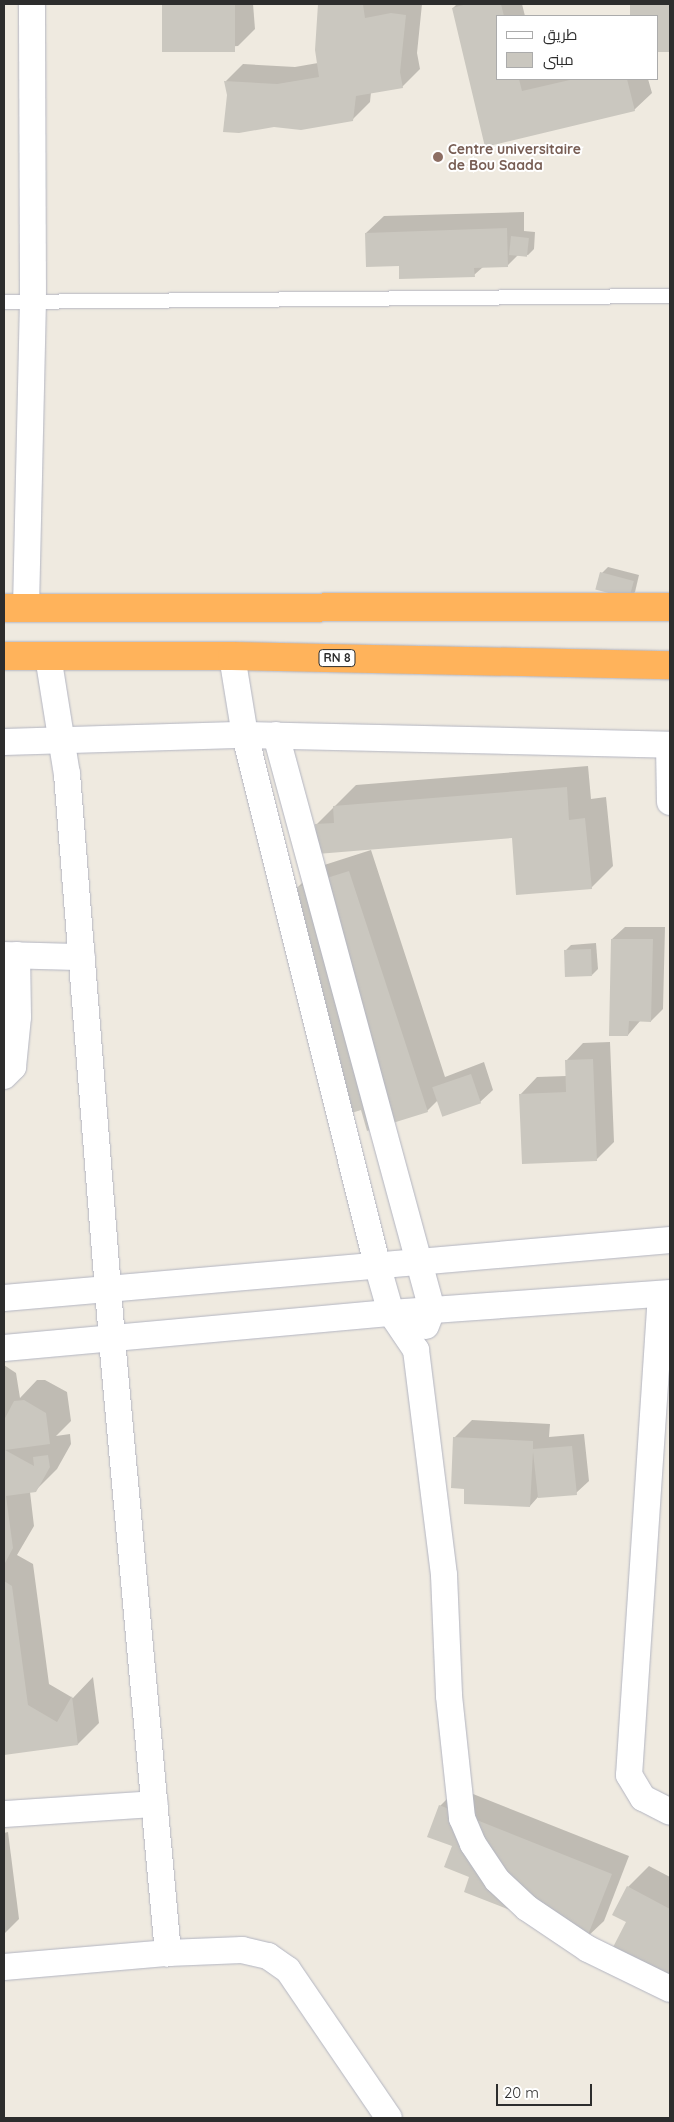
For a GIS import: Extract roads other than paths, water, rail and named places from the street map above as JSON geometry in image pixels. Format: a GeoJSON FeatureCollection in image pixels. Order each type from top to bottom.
{"type":"FeatureCollection","features":[{"type":"Feature","properties":{"kind":"highway"},"geometry":{"type":"LineString","coordinates":[[15,608],[670,607]]}},
{"type":"Feature","properties":{"kind":"highway","name":"RN 8"},"geometry":{"type":"LineString","coordinates":[[4,656],[232,656],[670,665]]}},
{"type":"Feature","properties":{"kind":"street"},"geometry":{"type":"LineString","coordinates":[[15,608],[33,302],[32,4]]}},
{"type":"Feature","properties":{"kind":"street"},"geometry":{"type":"LineString","coordinates":[[48,656],[62,742],[82,957],[112,1340],[168,1952]]}},
{"type":"Feature","properties":{"kind":"street"},"geometry":{"type":"LineString","coordinates":[[232,656],[245,735],[377,1264],[391,1313],[416,1350],[444,1575],[449,1696],[462,1818],[473,1844],[497,1880],[527,1908],[588,1949],[670,1989]]}},
{"type":"Feature","properties":{"kind":"street"},"geometry":{"type":"LineString","coordinates":[[4,742],[62,742],[245,735],[670,745],[670,802]]}},
{"type":"Feature","properties":{"kind":"street"},"geometry":{"type":"LineString","coordinates":[[276,736],[420,1260],[432,1310],[416,1350]]}},
{"type":"Feature","properties":{"kind":"street"},"geometry":{"type":"LineString","coordinates":[[4,1076],[13,1067],[18,1017],[10,955],[82,957]]}},
{"type":"Feature","properties":{"kind":"street"},"geometry":{"type":"LineString","coordinates":[[4,1298],[420,1260],[670,1240]]}},
{"type":"Feature","properties":{"kind":"street"},"geometry":{"type":"LineString","coordinates":[[4,1348],[112,1340],[391,1313],[666,1293],[628,1775],[643,1798],[670,1812]]}},
{"type":"Feature","properties":{"kind":"street"},"geometry":{"type":"LineString","coordinates":[[4,1814],[155,1804]]}},
{"type":"Feature","properties":{"kind":"street"},"geometry":{"type":"LineString","coordinates":[[4,1967],[168,1952],[242,1950],[257,1953],[280,1963],[299,1986],[389,2118]]}},
{"type":"Feature","properties":{"kind":"lane"},"geometry":{"type":"LineString","coordinates":[[4,302],[670,296]]}},
{"type":"Feature","properties":{"kind":"place","name":"Centre universitaire de Bou Saada"},"geometry":{"type":"Point","coordinates":[438,157]}}]}
